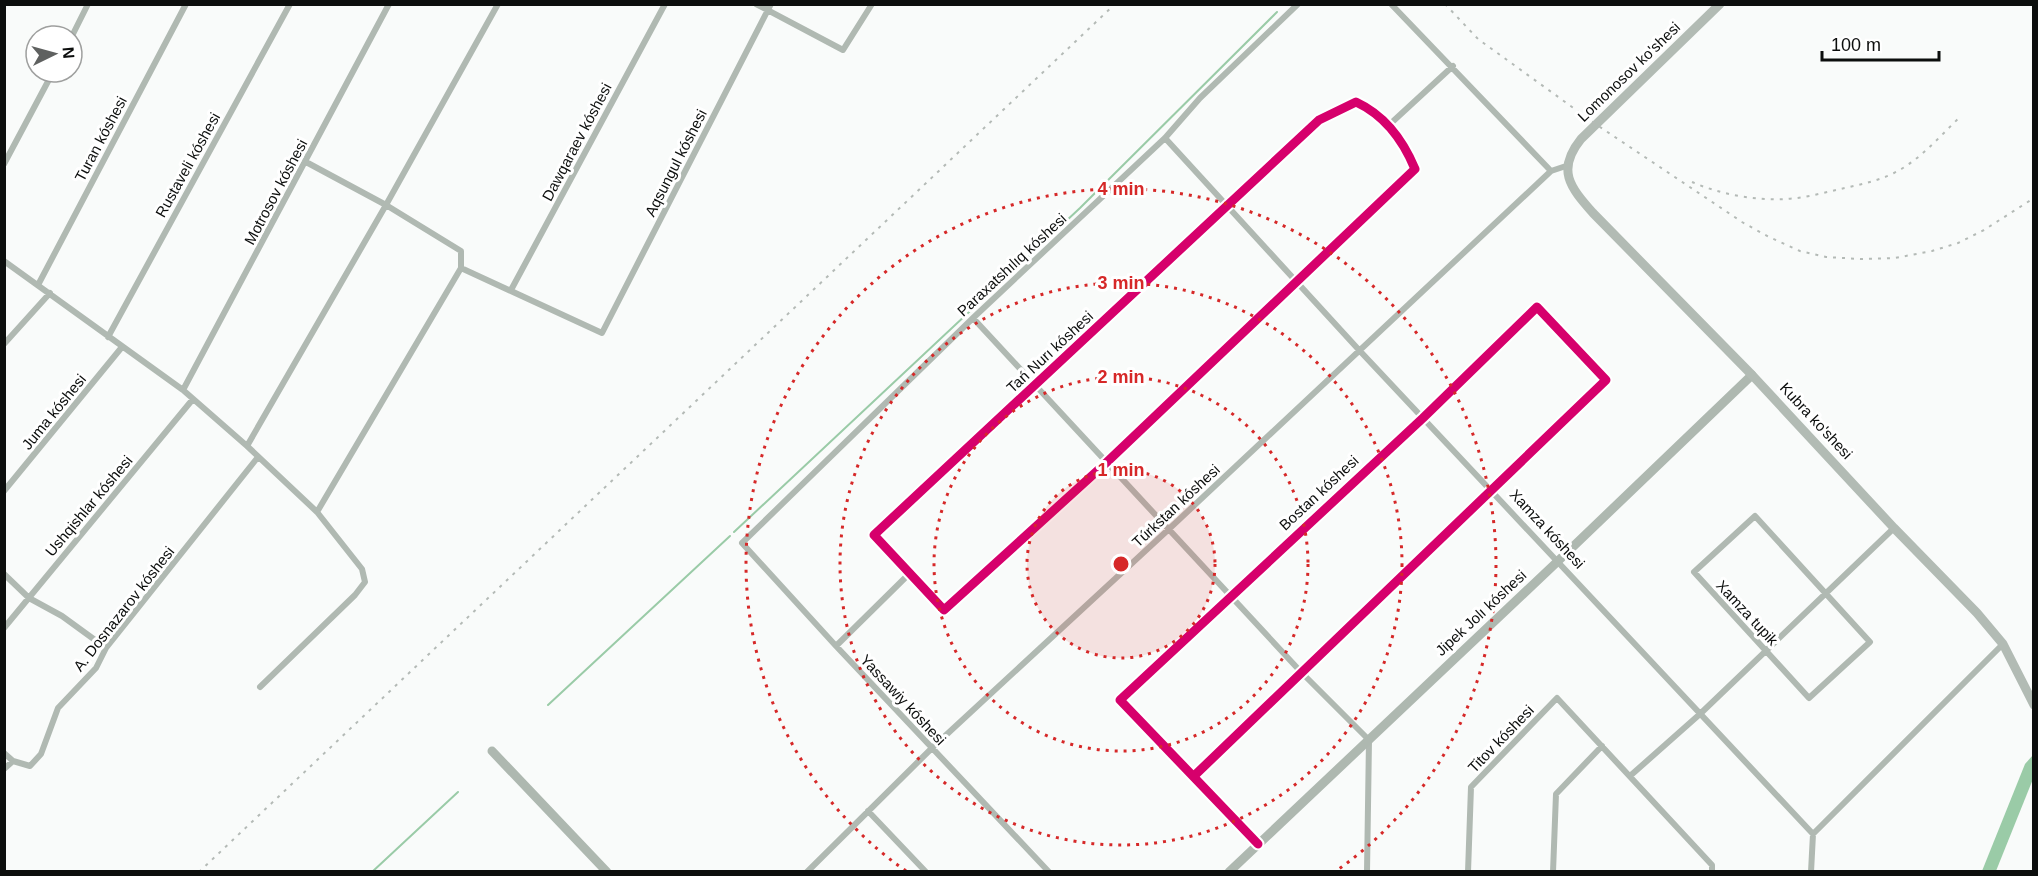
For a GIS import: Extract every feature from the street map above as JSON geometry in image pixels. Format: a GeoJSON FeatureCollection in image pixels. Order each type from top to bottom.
{"type":"FeatureCollection","features":[{"type":"Feature","properties":{"kind":"main road","name":"Lomonosov ko'shesi"},"geometry":{"type":"LineString","coordinates":[[1566,166],[1571,152],[1581,140],[1720,4]]}},
{"type":"Feature","properties":{"kind":"main road","name":"Kubra ko'shesi"},"geometry":{"type":"LineString","coordinates":[[1566,166],[1570,181],[1578,196],[1593,213],[1752,375],[1894,528],[1977,613],[2003,644],[2034,705]]}},
{"type":"Feature","properties":{"kind":"street"},"geometry":{"type":"LineString","coordinates":[[78,24],[88,4]]}},
{"type":"Feature","properties":{"kind":"street","name":"Turan kóshesi"},"geometry":{"type":"LineString","coordinates":[[38,285],[186,4]]}},
{"type":"Feature","properties":{"kind":"street","name":"Rustaveli kóshesi"},"geometry":{"type":"LineString","coordinates":[[108,337],[290,4]]}},
{"type":"Feature","properties":{"kind":"street","name":"Motrosov kóshesi"},"geometry":{"type":"LineString","coordinates":[[183,390],[389,4]]}},
{"type":"Feature","properties":{"kind":"street"},"geometry":{"type":"LineString","coordinates":[[248,446],[498,4]]}},
{"type":"Feature","properties":{"kind":"street","name":"Dawqaraev kóshesi"},"geometry":{"type":"LineString","coordinates":[[511,290],[665,4]]}},
{"type":"Feature","properties":{"kind":"street"},"geometry":{"type":"LineString","coordinates":[[756,4],[769,8],[843,50],[873,4]]}},
{"type":"Feature","properties":{"kind":"street","name":"Paraxatshılıq kóshesi"},"geometry":{"type":"LineString","coordinates":[[742,543],[973,318],[1165,138],[1200,98],[1298,4]]}},
{"type":"Feature","properties":{"kind":"street"},"geometry":{"type":"LineString","coordinates":[[1391,4],[1453,66],[1551,171]]}},
{"type":"Feature","properties":{"kind":"street","name":"Aqsungul kóshesi"},"geometry":{"type":"LineString","coordinates":[[511,290],[602,333],[769,8]]}},
{"type":"Feature","properties":{"kind":"street"},"geometry":{"type":"LineString","coordinates":[[836,646],[910,573],[944,610],[1107,462],[1415,169],[1410,155],[1389,125],[1453,66]]}},
{"type":"Feature","properties":{"kind":"street"},"geometry":{"type":"LineString","coordinates":[[4,164],[47,84]]}},
{"type":"Feature","properties":{"kind":"street","name":"Tań Nurı kóshesi"},"geometry":{"type":"LineString","coordinates":[[910,573],[874,535],[1319,120],[1356,102],[1368,108],[1389,125]]}},
{"type":"Feature","properties":{"kind":"street","name":"Xamza kóshesi"},"geometry":{"type":"LineString","coordinates":[[1165,138],[1359,350],[1813,834]]}},
{"type":"Feature","properties":{"kind":"street"},"geometry":{"type":"LineString","coordinates":[[306,162],[386,205],[460,252],[461,268],[317,512]]}},
{"type":"Feature","properties":{"kind":"street","name":"Túrkstan kóshesi"},"geometry":{"type":"LineString","coordinates":[[807,872],[932,748],[1551,171],[1566,166]]}},
{"type":"Feature","properties":{"kind":"street"},"geometry":{"type":"LineString","coordinates":[[4,261],[183,390],[248,446],[317,512],[362,569],[364,582],[356,595],[260,687]]}},
{"type":"Feature","properties":{"kind":"street"},"geometry":{"type":"LineString","coordinates":[[461,268],[511,290]]}},
{"type":"Feature","properties":{"kind":"street"},"geometry":{"type":"LineString","coordinates":[[4,345],[50,293]]}},
{"type":"Feature","properties":{"kind":"street","name":"Bostan kóshesi"},"geometry":{"type":"LineString","coordinates":[[1194,777],[1120,700],[1423,418],[1536,307],[1605,380],[1491,491]]}},
{"type":"Feature","properties":{"kind":"street"},"geometry":{"type":"LineString","coordinates":[[973,318],[1301,672],[1369,740],[1366,872]]}},
{"type":"Feature","properties":{"kind":"street","name":"Juma kóshesi"},"geometry":{"type":"LineString","coordinates":[[4,491],[122,347]]}},
{"type":"Feature","properties":{"kind":"street","name":"Jipek Jolı kóshesi"},"geometry":{"type":"LineString","coordinates":[[1229,872],[1752,375]]}},
{"type":"Feature","properties":{"kind":"street","name":"Ushqishlar kóshesi"},"geometry":{"type":"LineString","coordinates":[[4,628],[193,399]]}},
{"type":"Feature","properties":{"kind":"street","name":"A. Dosnazarov kóshesi"},"geometry":{"type":"LineString","coordinates":[[13,761],[30,766],[41,754],[58,708],[96,668],[106,648],[258,458]]}},
{"type":"Feature","properties":{"kind":"street"},"geometry":{"type":"LineString","coordinates":[[1258,844],[1194,777],[1491,491]]}},
{"type":"Feature","properties":{"kind":"street","name":"Xamza tupik"},"geometry":{"type":"LineString","coordinates":[[1755,516],[1826,593],[1870,642],[1809,699],[1694,572],[1755,516]]}},
{"type":"Feature","properties":{"kind":"street"},"geometry":{"type":"LineString","coordinates":[[1630,776],[1700,714],[1894,528]]}},
{"type":"Feature","properties":{"kind":"street","name":"Yassawiy kóshesi"},"geometry":{"type":"LineString","coordinates":[[742,543],[1049,872]]}},
{"type":"Feature","properties":{"kind":"street"},"geometry":{"type":"LineString","coordinates":[[4,574],[29,597],[62,616],[106,648]]}},
{"type":"Feature","properties":{"kind":"street"},"geometry":{"type":"LineString","coordinates":[[1811,872],[1813,834],[2003,644]]}},
{"type":"Feature","properties":{"kind":"street","name":"Titov kóshesi"},"geometry":{"type":"LineString","coordinates":[[1468,872],[1472,787],[1557,698],[1602,746]]}},
{"type":"Feature","properties":{"kind":"street"},"geometry":{"type":"LineString","coordinates":[[1553,872],[1556,794],[1602,746],[1712,865],[1712,872]]}},
{"type":"Feature","properties":{"kind":"street"},"geometry":{"type":"LineString","coordinates":[[492,751],[607,872]]}},
{"type":"Feature","properties":{"kind":"street"},"geometry":{"type":"LineString","coordinates":[[4,753],[13,761],[4,769]]}},
{"type":"Feature","properties":{"kind":"street"},"geometry":{"type":"LineString","coordinates":[[868,811],[926,872]]}},
{"type":"Feature","properties":{"kind":"shaded area"},"geometry":{"type":"Polygon","coordinates":[[[2033,755],[2033,779],[1996,871],[1982,871],[2025,764],[2033,755]]]}},
{"type":"Feature","properties":{"kind":"waterway"},"geometry":{"type":"LineString","coordinates":[[734,532],[1080,208],[1277,12]]}},
{"type":"Feature","properties":{"kind":"waterway"},"geometry":{"type":"LineString","coordinates":[[548,705],[730,536]]}},
{"type":"Feature","properties":{"kind":"waterway"},"geometry":{"type":"LineString","coordinates":[[372,872],[458,792]]}},
{"type":"Feature","properties":{"kind":"railway"},"geometry":{"type":"LineString","coordinates":[[199,872],[1115,4]]}},
{"type":"Feature","properties":{"kind":"railway"},"geometry":{"type":"LineString","coordinates":[[1445,4],[1478,39],[1597,125],[1742,222],[1800,251],[1826,257],[1860,259],[1895,258],[1932,251],[1958,243],[1984,230],[2034,198]]}},
{"type":"Feature","properties":{"kind":"railway"},"geometry":{"type":"LineString","coordinates":[[1692,182],[1738,196],[1762,199],[1808,196],[1864,184],[1888,176],[1912,162],[1960,117]]}},
{"type":"Feature","properties":{"kind":"cycle path"},"geometry":{"type":"LineString","coordinates":[[1356,102],[1366,107],[1392,130],[1405,148],[1415,169],[1107,462],[944,610],[874,535],[1319,120],[1356,102]]}},
{"type":"Feature","properties":{"kind":"cycle path"},"geometry":{"type":"LineString","coordinates":[[1194,776],[1606,380],[1537,307],[1423,418],[1120,700],[1258,844]]}}]}
